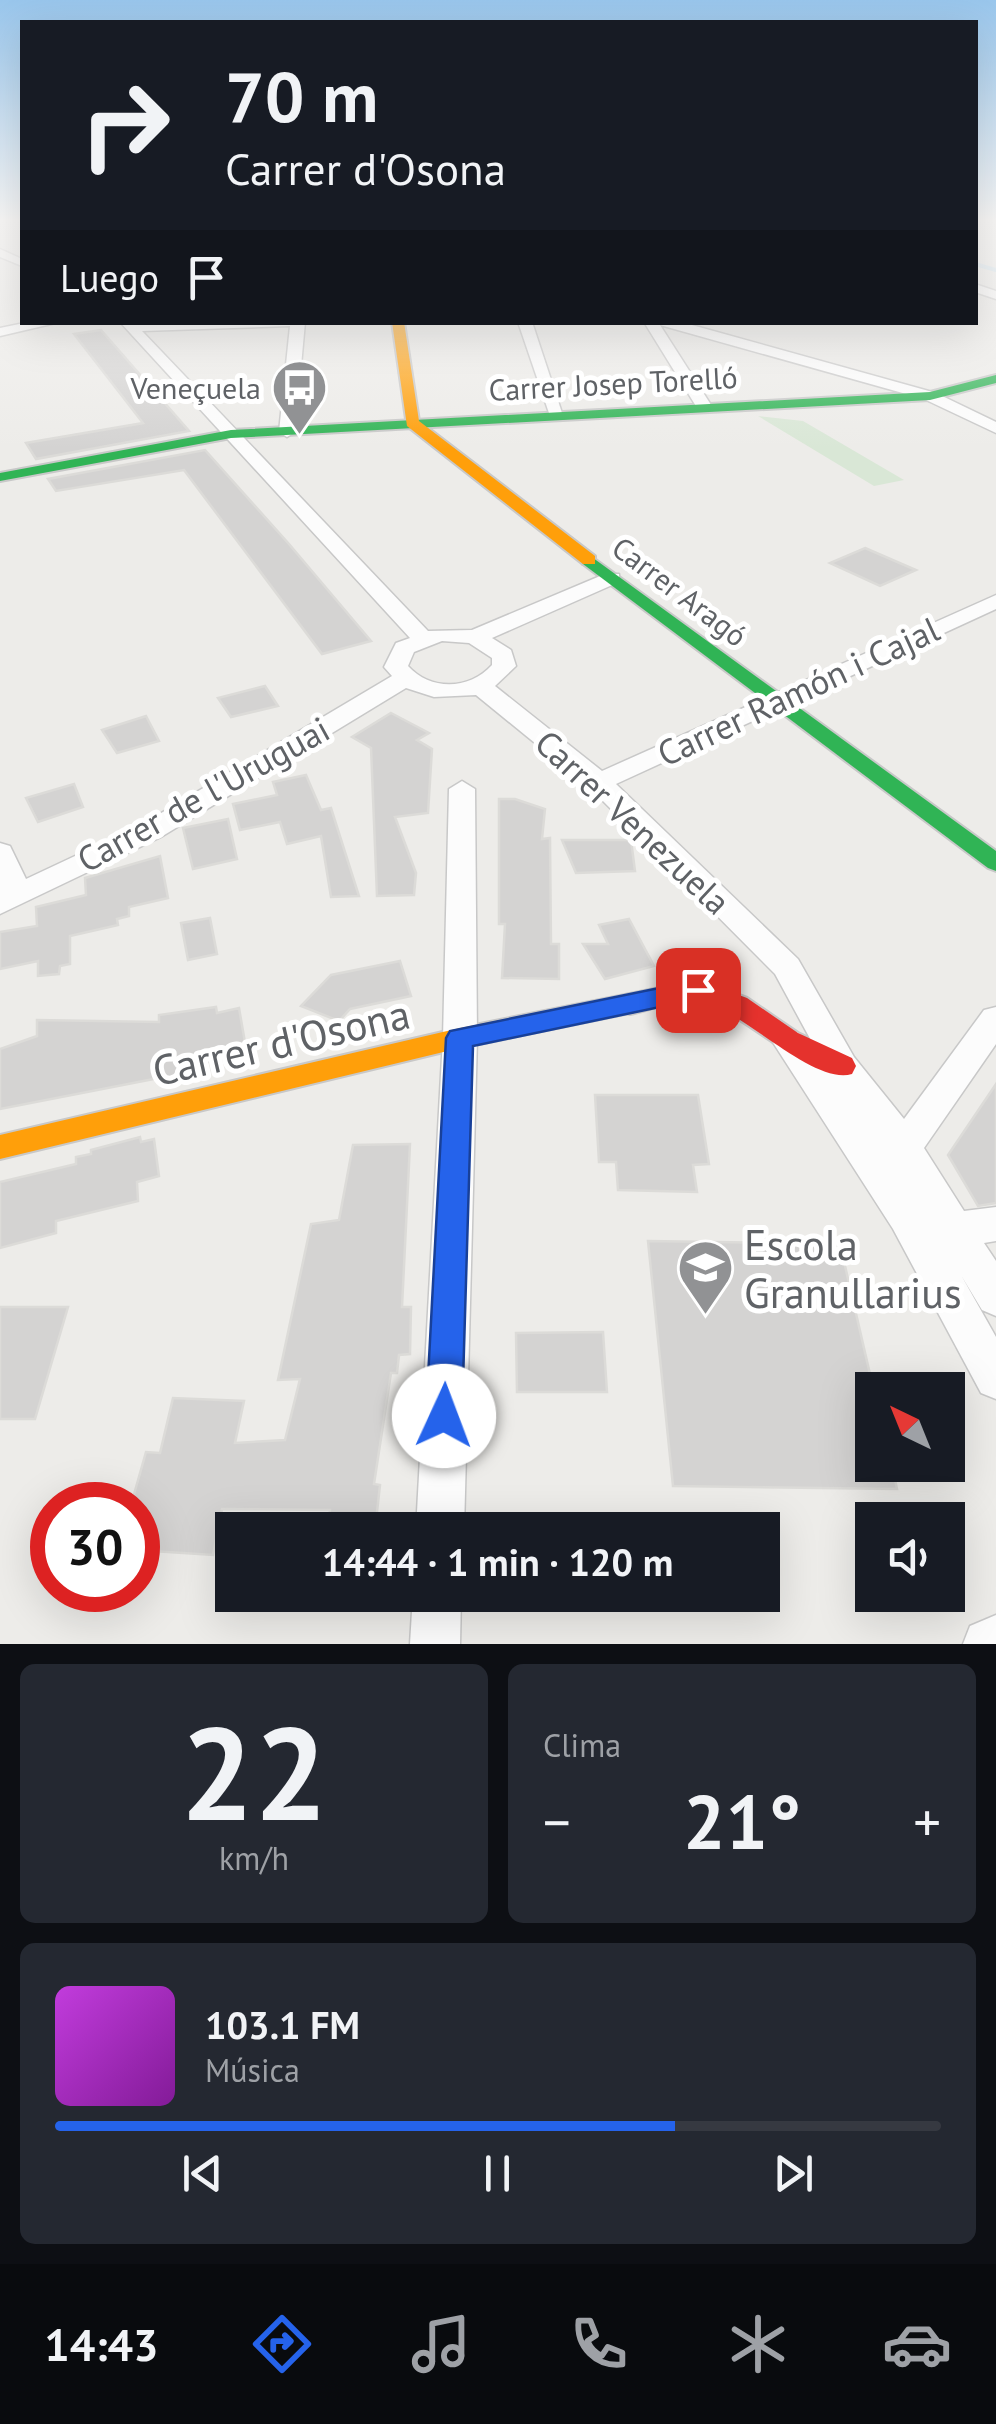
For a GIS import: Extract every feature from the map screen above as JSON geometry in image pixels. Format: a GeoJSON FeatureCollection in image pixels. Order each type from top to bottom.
{"type":"FeatureCollection","features":[{"type":"Feature","properties":{"kind":"street"},"geometry":{"type":"LineString","coordinates":[[0,332],[38,325]]}},
{"type":"Feature","properties":{"kind":"street"},"geometry":{"type":"LineString","coordinates":[[128,325],[422,638]]}},
{"type":"Feature","properties":{"kind":"street"},"geometry":{"type":"LineString","coordinates":[[287,432],[298,325]]}},
{"type":"Feature","properties":{"kind":"street"},"geometry":{"type":"LineString","coordinates":[[398,325],[412,423]]}},
{"type":"Feature","properties":{"kind":"street"},"geometry":{"type":"LineString","coordinates":[[526,325],[558,416]]}},
{"type":"Feature","properties":{"kind":"street"},"geometry":{"type":"LineString","coordinates":[[705,408],[663,331],[686,328],[930,396],[996,428]]}},
{"type":"Feature","properties":{"kind":"street","name":"Carrer Josep Torelló"},"geometry":{"type":"LineString","coordinates":[[0,477],[231,434],[930,396],[996,379]]}},
{"type":"Feature","properties":{"kind":"street","name":"Carrer Aragó"},"geometry":{"type":"LineString","coordinates":[[412,423],[776,702],[996,862]]}},
{"type":"Feature","properties":{"kind":"street"},"geometry":{"type":"LineString","coordinates":[[476,636],[504,656],[498,676],[480,686],[443,691],[404,679],[396,667],[396,658],[404,648],[422,638],[476,636],[612,578]]}},
{"type":"Feature","properties":{"kind":"street","name":"Carrer Ramón i Cajal"},"geometry":{"type":"LineString","coordinates":[[600,782],[996,601]]}},
{"type":"Feature","properties":{"kind":"street","name":"Carrer de l'Uruguai"},"geometry":{"type":"LineString","coordinates":[[9,900],[151,831],[404,679]]}},
{"type":"Feature","properties":{"kind":"street","name":"Carrer Venezuela"},"geometry":{"type":"LineString","coordinates":[[480,686],[600,782],[787,967],[842,1066],[904,1147],[996,1297]]}},
{"type":"Feature","properties":{"kind":"street"},"geometry":{"type":"LineString","coordinates":[[441,1512],[460,1038],[462,789]]}},
{"type":"Feature","properties":{"kind":"street"},"geometry":{"type":"LineString","coordinates":[[0,852],[9,900]]}},
{"type":"Feature","properties":{"kind":"street","name":"Carrer Venezuela"},"geometry":{"type":"LineString","coordinates":[[698,990],[738,1004],[788,1040],[842,1066]]}},
{"type":"Feature","properties":{"kind":"street","name":"Carrer d'Osona"},"geometry":{"type":"LineString","coordinates":[[0,1146],[460,1038],[698,990]]}},
{"type":"Feature","properties":{"kind":"street","name":"Carrer Venezuela"},"geometry":{"type":"LineString","coordinates":[[788,1040],[907,1217],[996,1378]]}},
{"type":"Feature","properties":{"kind":"street"},"geometry":{"type":"LineString","coordinates":[[904,1147],[992,1040]]}},
{"type":"Feature","properties":{"kind":"street"},"geometry":{"type":"LineString","coordinates":[[955,1229],[996,1224]]}},
{"type":"Feature","properties":{"kind":"street"},"geometry":{"type":"LineString","coordinates":[[435,1644],[436,1612]]}},
{"type":"Feature","properties":{"kind":"street"},"geometry":{"type":"LineString","coordinates":[[988,1644],[996,1640]]}},
{"type":"Feature","properties":{"kind":"green space"},"geometry":{"type":"Polygon","coordinates":[[[758,416],[803,421],[904,480],[874,486],[758,416]]]}},
{"type":"Feature","properties":{"kind":"building"},"geometry":{"type":"Polygon","coordinates":[[[101,330],[189,431],[36,459],[26,443],[143,423],[74,334],[101,330]]]}},
{"type":"Feature","properties":{"kind":"building"},"geometry":{"type":"Polygon","coordinates":[[[205,450],[371,641],[322,654],[184,470],[56,491],[48,479],[205,450]]]}},
{"type":"Feature","properties":{"kind":"building"},"geometry":{"type":"Polygon","coordinates":[[[865,548],[916,570],[880,586],[830,563],[865,548]]]}},
{"type":"Feature","properties":{"kind":"building"},"geometry":{"type":"Polygon","coordinates":[[[265,686],[278,706],[231,717],[218,698],[265,686]]]}},
{"type":"Feature","properties":{"kind":"building"},"geometry":{"type":"Polygon","coordinates":[[[391,713],[429,733],[417,740],[432,749],[428,813],[395,817],[416,873],[414,895],[377,896],[371,748],[352,737],[391,713]]]}},
{"type":"Feature","properties":{"kind":"building"},"geometry":{"type":"Polygon","coordinates":[[[146,716],[159,741],[117,753],[102,730],[146,716]]]}},
{"type":"Feature","properties":{"kind":"building"},"geometry":{"type":"Polygon","coordinates":[[[306,775],[321,810],[331,808],[359,896],[331,897],[321,836],[287,844],[280,822],[240,830],[233,804],[277,795],[273,782],[306,775]]]}},
{"type":"Feature","properties":{"kind":"building"},"geometry":{"type":"Polygon","coordinates":[[[74,784],[83,807],[38,822],[26,798],[74,784]]]}},
{"type":"Feature","properties":{"kind":"building"},"geometry":{"type":"Polygon","coordinates":[[[499,799],[515,799],[545,809],[542,839],[550,838],[551,944],[559,944],[559,979],[502,978],[505,924],[499,924],[499,799]]]}},
{"type":"Feature","properties":{"kind":"building"},"geometry":{"type":"Polygon","coordinates":[[[228,819],[237,859],[193,869],[183,828],[228,819]]]}},
{"type":"Feature","properties":{"kind":"building"},"geometry":{"type":"Polygon","coordinates":[[[562,840],[631,840],[635,871],[576,873],[562,840]]]}},
{"type":"Feature","properties":{"kind":"building"},"geometry":{"type":"Polygon","coordinates":[[[160,856],[168,898],[129,907],[129,916],[117,919],[118,925],[70,936],[70,964],[60,966],[59,974],[38,976],[38,961],[0,969],[0,932],[37,926],[36,907],[86,895],[85,878],[160,856]]]}},
{"type":"Feature","properties":{"kind":"building"},"geometry":{"type":"Polygon","coordinates":[[[210,918],[217,954],[188,960],[181,923],[210,918]]]}},
{"type":"Feature","properties":{"kind":"building"},"geometry":{"type":"Polygon","coordinates":[[[629,919],[654,966],[605,979],[583,944],[608,944],[599,925],[629,919]]]}},
{"type":"Feature","properties":{"kind":"building"},"geometry":{"type":"Polygon","coordinates":[[[400,961],[411,996],[350,1009],[339,1021],[301,1006],[331,975],[400,961]]]}},
{"type":"Feature","properties":{"kind":"building"},"geometry":{"type":"Polygon","coordinates":[[[216,1007],[217,1013],[239,1008],[247,1054],[200,1064],[201,1073],[165,1082],[164,1077],[0,1109],[0,1049],[37,1036],[37,1020],[159,1022],[159,1015],[216,1007]]]}},
{"type":"Feature","properties":{"kind":"building"},"geometry":{"type":"Polygon","coordinates":[[[996,1084],[996,1203],[978,1206],[948,1155],[996,1084]]]}},
{"type":"Feature","properties":{"kind":"building"},"geometry":{"type":"Polygon","coordinates":[[[595,1095],[698,1095],[709,1164],[693,1165],[697,1192],[618,1190],[616,1162],[599,1162],[595,1095]]]}},
{"type":"Feature","properties":{"kind":"building"},"geometry":{"type":"Polygon","coordinates":[[[140,1137],[141,1142],[154,1139],[159,1176],[137,1182],[138,1201],[56,1221],[56,1233],[0,1248],[0,1182],[76,1164],[76,1157],[91,1154],[91,1150],[140,1137]]]}},
{"type":"Feature","properties":{"kind":"building"},"geometry":{"type":"Polygon","coordinates":[[[410,1144],[402,1307],[411,1307],[410,1354],[399,1355],[397,1373],[391,1373],[374,1484],[380,1485],[377,1512],[222,1509],[215,1512],[213,1555],[160,1551],[160,1482],[138,1482],[146,1452],[160,1453],[173,1398],[244,1401],[235,1443],[285,1440],[300,1379],[278,1380],[311,1224],[339,1220],[353,1145],[410,1144]]]}},
{"type":"Feature","properties":{"kind":"building"},"geometry":{"type":"Polygon","coordinates":[[[648,1241],[840,1244],[869,1372],[855,1372],[855,1482],[896,1482],[897,1489],[673,1486],[648,1241]]]}},
{"type":"Feature","properties":{"kind":"building"},"geometry":{"type":"Polygon","coordinates":[[[0,1307],[68,1307],[35,1419],[0,1419],[0,1307]]]}},
{"type":"Feature","properties":{"kind":"building"},"geometry":{"type":"Polygon","coordinates":[[[603,1332],[607,1392],[517,1392],[516,1333],[603,1332]]]}},
{"type":"Feature","properties":{"kind":"traffic: fast"},"geometry":{"type":"LineString","coordinates":[[0,477],[231,434],[930,396],[996,379]]}},
{"type":"Feature","properties":{"kind":"traffic: fast"},"geometry":{"type":"LineString","coordinates":[[589,560],[996,863]]}},
{"type":"Feature","properties":{"kind":"traffic: slow"},"geometry":{"type":"LineString","coordinates":[[398,325],[412,423],[589,560]]}},
{"type":"Feature","properties":{"kind":"traffic: slow"},"geometry":{"type":"LineString","coordinates":[[0,1147],[460,1038],[630,1004]]}},
{"type":"Feature","properties":{"kind":"traffic: jam"},"geometry":{"type":"LineString","coordinates":[[630,1004],[698,990],[738,1005],[788,1040],[842,1066]]}},
{"type":"Feature","properties":{"kind":"place","name":"Veneçuela"},"geometry":{"type":"Point","coordinates":[300,436]}},
{"type":"Feature","properties":{"kind":"place","name":"Escola Granullarius"},"geometry":{"type":"Point","coordinates":[705,1317]}},
{"type":"Feature","properties":{"kind":"route"},"geometry":{"type":"LineString","coordinates":[[444,1416],[460,1038],[698,990]]}}]}
